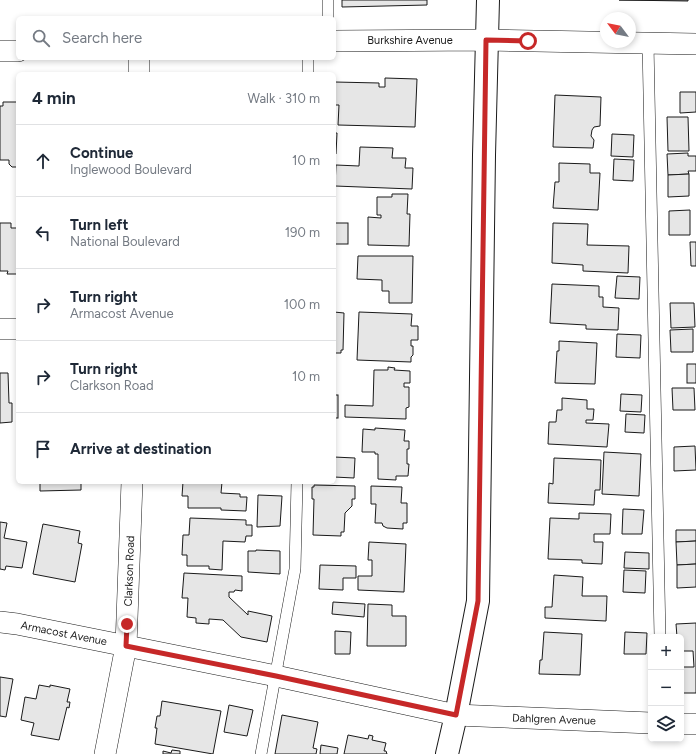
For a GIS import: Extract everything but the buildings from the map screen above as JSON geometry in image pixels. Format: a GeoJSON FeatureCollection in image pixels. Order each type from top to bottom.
{"type":"FeatureCollection","features":[{"type":"Feature","properties":{"kind":"main road"},"geometry":{"type":"LineString","coordinates":[[447,754],[478,601],[486,40],[488,0]]}},
{"type":"Feature","properties":{"kind":"street","name":"Burkshire Avenue"},"geometry":{"type":"LineString","coordinates":[[336,41],[486,40],[696,44]]}},
{"type":"Feature","properties":{"kind":"street"},"geometry":{"type":"LineString","coordinates":[[0,51],[16,51]]}},
{"type":"Feature","properties":{"kind":"street"},"geometry":{"type":"LineString","coordinates":[[139,60],[139,72]]}},
{"type":"Feature","properties":{"kind":"street"},"geometry":{"type":"LineString","coordinates":[[0,329],[16,329]]}},
{"type":"Feature","properties":{"kind":"street","name":"Clarkson Road"},"geometry":{"type":"LineString","coordinates":[[105,754],[126,646],[132,484]]}},
{"type":"Feature","properties":{"kind":"street","name":"Armacost Avenue"},"geometry":{"type":"LineString","coordinates":[[0,622],[17,624],[276,676],[456,715]]}},
{"type":"Feature","properties":{"kind":"street","name":"Dahlgren Avenue"},"geometry":{"type":"LineString","coordinates":[[456,715],[648,723]]}},
{"type":"Feature","properties":{"kind":"street"},"geometry":{"type":"LineString","coordinates":[[684,724],[696,724]]}},
{"type":"Feature","properties":{"kind":"lane"},"geometry":{"type":"LineString","coordinates":[[328,0],[328,16]]}},
{"type":"Feature","properties":{"kind":"lane"},"geometry":{"type":"LineString","coordinates":[[648,43],[660,634]]}},
{"type":"Feature","properties":{"kind":"lane"},"geometry":{"type":"LineString","coordinates":[[308,60],[308,72]]}},
{"type":"Feature","properties":{"kind":"lane"},"geometry":{"type":"LineString","coordinates":[[261,754],[295,570],[297,484]]}},
{"type":"Feature","properties":{"kind":"route"},"geometry":{"type":"LineString","coordinates":[[127,624],[126,646],[276,676],[456,715],[478,601],[486,40],[528,41]]}}]}
